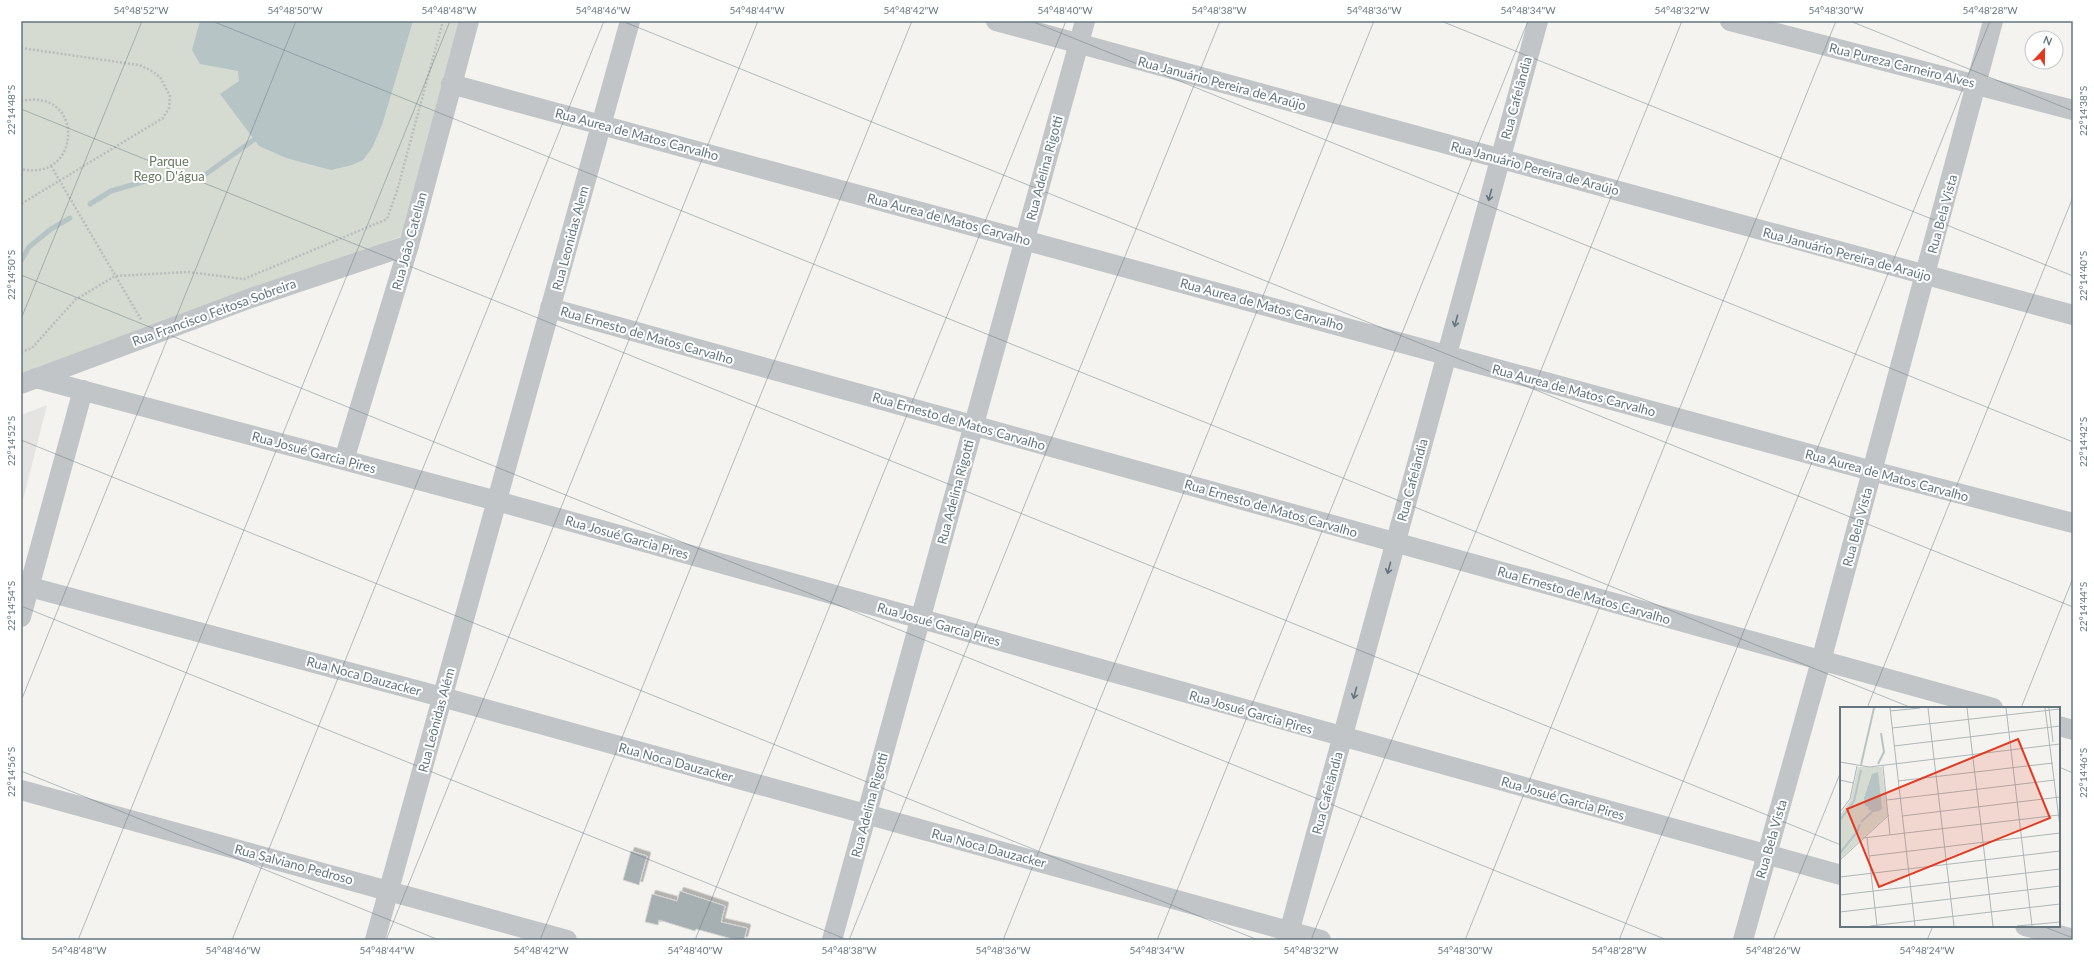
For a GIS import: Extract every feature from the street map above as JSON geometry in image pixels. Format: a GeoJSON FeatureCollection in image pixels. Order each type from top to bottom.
{"type":"FeatureCollection","features":[{"type":"Feature","properties":{"kind":"street","name":"Rua João Catellan"},"geometry":{"type":"LineString","coordinates":[[344,460],[409,245],[469,21]]}},
{"type":"Feature","properties":{"kind":"street","name":"Rua Leonidas Alem"},"geometry":{"type":"LineString","coordinates":[[497,501],[630,21]]}},
{"type":"Feature","properties":{"kind":"street","name":"Rua Januário Pereira de Araújo"},"geometry":{"type":"LineString","coordinates":[[996,21],[1500,158],[1925,276],[2073,315]]}},
{"type":"Feature","properties":{"kind":"street","name":"Rua Adelina Rigotti"},"geometry":{"type":"LineString","coordinates":[[832,940],[1085,21]]}},
{"type":"Feature","properties":{"kind":"street","name":"Rua Cafelândia"},"geometry":{"type":"LineString","coordinates":[[1289,936],[1538,21]]}},
{"type":"Feature","properties":{"kind":"street","name":"Rua Pureza Carneiro Alves"},"geometry":{"type":"LineString","coordinates":[[1730,21],[2073,110]]}},
{"type":"Feature","properties":{"kind":"street","name":"Rua Bela Vista"},"geometry":{"type":"LineString","coordinates":[[1743,940],[1821,661],[1993,21]]}},
{"type":"Feature","properties":{"kind":"street","name":"Rua Aurea de Matos Carvalho"},"geometry":{"type":"LineString","coordinates":[[451,84],[1872,471],[2073,523]]}},
{"type":"Feature","properties":{"kind":"street","name":"Rua Francisco Feitosa Sobreira"},"geometry":{"type":"LineString","coordinates":[[28,381],[251,298],[409,245]]}},
{"type":"Feature","properties":{"kind":"street","name":"Rua Ernesto de Matos Carvalho"},"geometry":{"type":"LineString","coordinates":[[550,308],[1988,707]]}},
{"type":"Feature","properties":{"kind":"street","name":"Rua Josué Garcia Pires"},"geometry":{"type":"LineString","coordinates":[[28,381],[82,390],[497,501],[1840,875]]}},
{"type":"Feature","properties":{"kind":"street"},"geometry":{"type":"LineString","coordinates":[[21,618],[82,390]]}},
{"type":"Feature","properties":{"kind":"street","name":"Rua Leônidas Além"},"geometry":{"type":"LineString","coordinates":[[375,940],[497,501]]}},
{"type":"Feature","properties":{"kind":"street","name":"Rua Noca Dauzacker"},"geometry":{"type":"LineString","coordinates":[[30,587],[442,697],[867,814],[1289,936],[1321,940]]}},
{"type":"Feature","properties":{"kind":"street"},"geometry":{"type":"LineString","coordinates":[[2060,726],[2073,730]]}},
{"type":"Feature","properties":{"kind":"street","name":"Rua Salviano Pedroso"},"geometry":{"type":"LineString","coordinates":[[21,790],[567,940]]}},
{"type":"Feature","properties":{"kind":"street"},"geometry":{"type":"LineString","coordinates":[[2029,927],[2073,939]]}},
{"type":"Feature","properties":{"kind":"path"},"geometry":{"type":"LineString","coordinates":[[21,352],[32,348],[75,300],[116,276],[188,272],[244,279],[387,218],[397,191],[443,21]]}},
{"type":"Feature","properties":{"kind":"path"},"geometry":{"type":"LineString","coordinates":[[21,48],[139,65],[160,77],[170,96],[169,108],[163,118],[21,204]]}},
{"type":"Feature","properties":{"kind":"path"},"geometry":{"type":"LineString","coordinates":[[21,101],[38,99],[49,101],[57,106],[66,119],[69,135],[66,149],[61,157],[51,166],[39,171],[21,169]]}},
{"type":"Feature","properties":{"kind":"path"},"geometry":{"type":"LineString","coordinates":[[51,166],[150,335]]}},
{"type":"Feature","properties":{"kind":"shaded area"},"geometry":{"type":"Polygon","coordinates":[[[200,21],[413,21],[382,125],[372,148],[363,160],[352,165],[331,170],[286,158],[259,146],[220,94],[239,81],[238,71],[200,64],[192,50],[200,21]]]}},
{"type":"Feature","properties":{"kind":"shaded area"},"geometry":{"type":"Polygon","coordinates":[[[47,405],[21,508],[21,415],[47,405]]]}},
{"type":"Feature","properties":{"kind":"green space","name":"Parque Rego D'água"},"geometry":{"type":"Polygon","coordinates":[[[21,21],[459,21],[402,236],[21,382],[21,21]]]}},
{"type":"Feature","properties":{"kind":"building"},"geometry":{"type":"Polygon","coordinates":[[[631,851],[647,856],[639,885],[623,880],[631,851]]]}},
{"type":"Feature","properties":{"kind":"building"},"geometry":{"type":"Polygon","coordinates":[[[680,891],[725,906],[721,922],[747,928],[744,940],[736,940],[696,929],[695,931],[659,920],[658,925],[645,922],[652,894],[677,901],[680,891]]]}},
{"type":"Feature","properties":{"kind":"waterway"},"geometry":{"type":"LineString","coordinates":[[90,204],[111,191],[149,180],[179,179],[206,174],[259,136]]}},
{"type":"Feature","properties":{"kind":"waterway"},"geometry":{"type":"LineString","coordinates":[[21,261],[29,247],[51,229],[70,218]]}}]}
